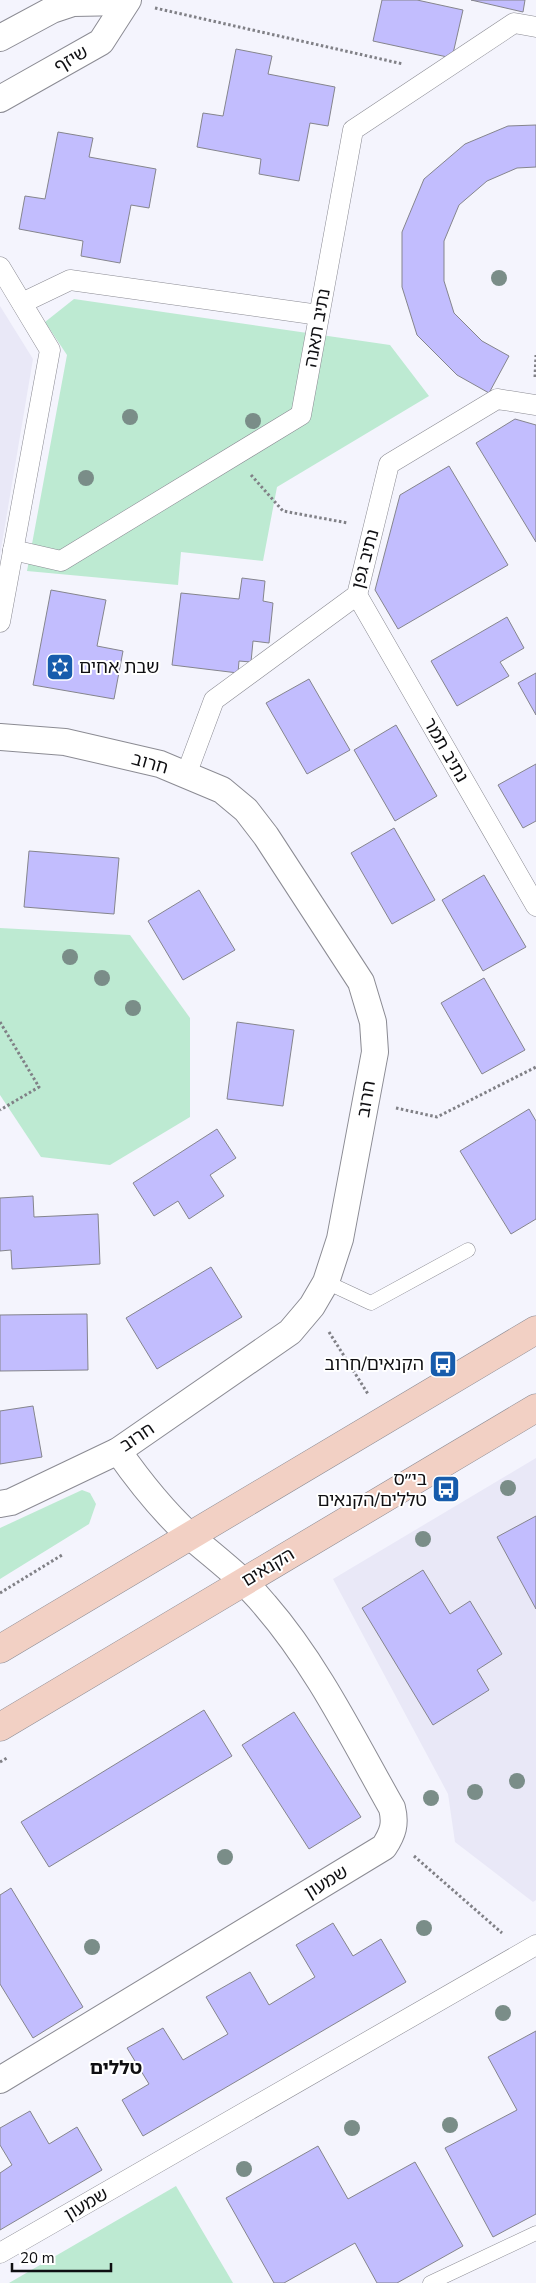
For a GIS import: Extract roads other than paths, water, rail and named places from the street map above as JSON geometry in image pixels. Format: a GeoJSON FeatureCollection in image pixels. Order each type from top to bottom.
{"type":"FeatureCollection","features":[{"type":"Feature","properties":{"kind":"main road"},"geometry":{"type":"LineString","coordinates":[[0,1648],[536,1330]]}},
{"type":"Feature","properties":{"kind":"main road","name":"הקנאים"},"geometry":{"type":"LineString","coordinates":[[0,1727],[536,1408]]}},
{"type":"Feature","properties":{"kind":"street"},"geometry":{"type":"LineString","coordinates":[[0,38],[52,10],[73,3],[127,1]]}},
{"type":"Feature","properties":{"kind":"street","name":"שיזף"},"geometry":{"type":"LineString","coordinates":[[0,100],[101,42],[127,1]]}},
{"type":"Feature","properties":{"kind":"street","name":"נתיב תאנה"},"geometry":{"type":"LineString","coordinates":[[13,550],[61,561],[301,415],[353,130],[514,23],[536,27]]}},
{"type":"Feature","properties":{"kind":"street"},"geometry":{"type":"LineString","coordinates":[[0,267],[50,350],[0,622]]}},
{"type":"Feature","properties":{"kind":"street"},"geometry":{"type":"LineString","coordinates":[[22,303],[70,280],[319,315]]}},
{"type":"Feature","properties":{"kind":"street","name":"נתיב גפן"},"geometry":{"type":"LineString","coordinates":[[186,775],[214,700],[357,595],[389,464],[497,399],[536,405]]}},
{"type":"Feature","properties":{"kind":"street","name":"נתיב תמר"},"geometry":{"type":"LineString","coordinates":[[357,595],[536,906]]}},
{"type":"Feature","properties":{"kind":"street","name":"חרוב"},"geometry":{"type":"LineString","coordinates":[[0,736],[65,742],[160,764],[222,790],[246,810],[266,836],[361,982],[373,1022],[375,1052],[340,1239],[326,1282],[312,1306],[290,1332],[118,1451],[11,1502],[0,1504]]}},
{"type":"Feature","properties":{"kind":"street"},"geometry":{"type":"LineString","coordinates":[[118,1451],[162,1508],[244,1582]]}},
{"type":"Feature","properties":{"kind":"street","name":"שמעון"},"geometry":{"type":"LineString","coordinates":[[0,2080],[384,1847],[391,1836],[395,1822],[392,1808],[324,1689],[288,1632],[244,1582]]}},
{"type":"Feature","properties":{"kind":"street","name":"שמעון"},"geometry":{"type":"LineString","coordinates":[[0,2253],[530,1948]]}},
{"type":"Feature","properties":{"kind":"lane"},"geometry":{"type":"LineString","coordinates":[[326,1282],[371,1303],[468,1250]]}},
{"type":"Feature","properties":{"kind":"lane"},"geometry":{"type":"LineString","coordinates":[[430,2283],[536,2233]]}},
{"type":"Feature","properties":{"kind":"place","name":"שבת אחים"},"geometry":{"type":"Point","coordinates":[60,667]}},
{"type":"Feature","properties":{"kind":"place","name":"הקנאים/חרוב"},"geometry":{"type":"Point","coordinates":[443,1364]}},
{"type":"Feature","properties":{"kind":"place","name":"בי״ס טללים/הקנאים"},"geometry":{"type":"Point","coordinates":[446,1489]}},
{"type":"Feature","properties":{"kind":"district","name":"טללים"},"geometry":{"type":"Point","coordinates":[116,2067]}}]}
